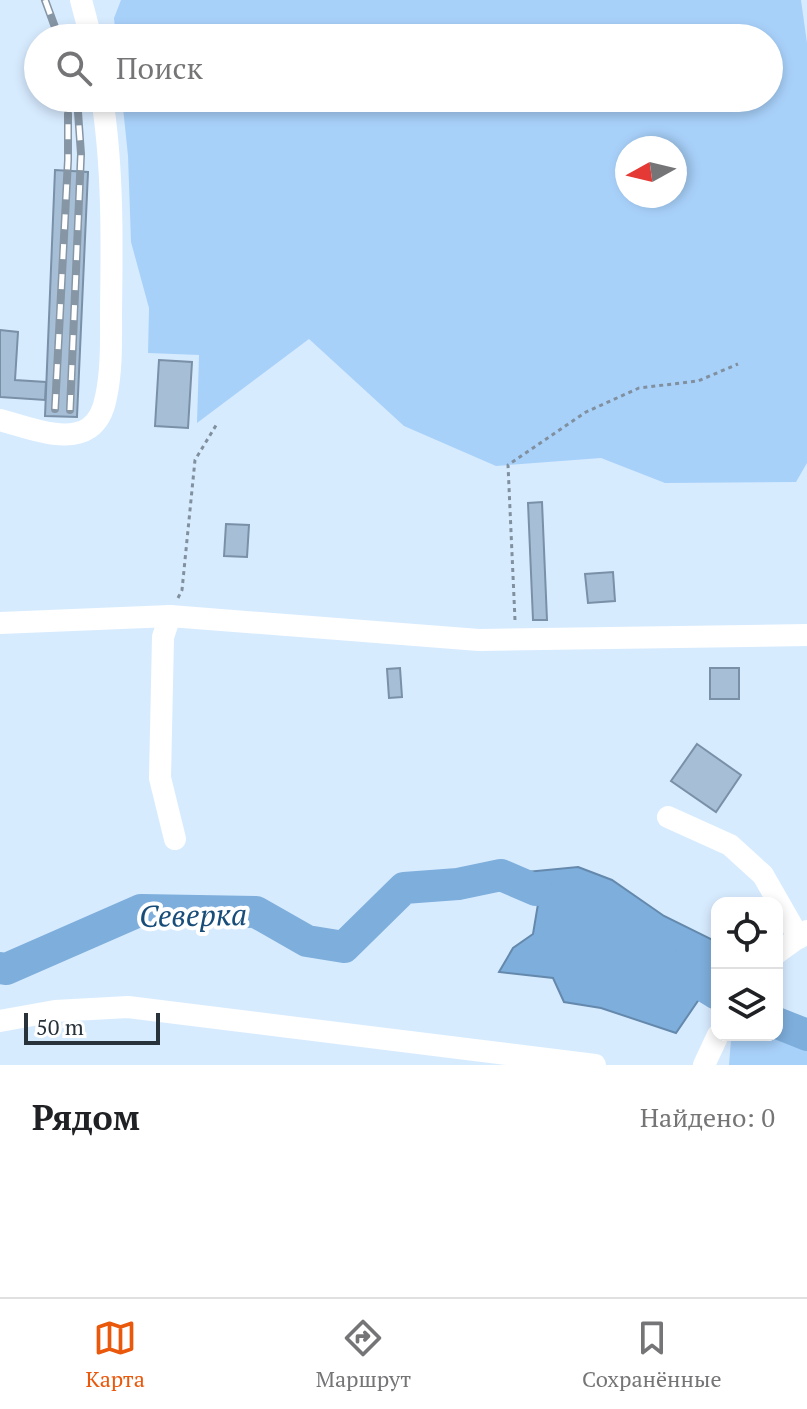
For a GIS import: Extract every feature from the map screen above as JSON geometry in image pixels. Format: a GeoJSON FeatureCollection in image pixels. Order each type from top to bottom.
{"type":"FeatureCollection","features":[{"type":"Feature","properties":{"kind":"street"},"geometry":{"type":"LineString","coordinates":[[81,0],[87,24]]}},
{"type":"Feature","properties":{"kind":"street"},"geometry":{"type":"LineString","coordinates":[[0,420],[70,434],[88,429],[103,409],[108,385],[112,282],[109,168],[103,112]]}},
{"type":"Feature","properties":{"kind":"street"},"geometry":{"type":"LineString","coordinates":[[0,623],[170,616],[479,640],[807,635]]}},
{"type":"Feature","properties":{"kind":"street"},"geometry":{"type":"LineString","coordinates":[[170,616],[163,637],[160,778],[175,839]]}},
{"type":"Feature","properties":{"kind":"street"},"geometry":{"type":"LineString","coordinates":[[668,817],[730,845],[763,875],[803,934],[783,949]]}},
{"type":"Feature","properties":{"kind":"street"},"geometry":{"type":"LineString","coordinates":[[0,1021],[55,1011],[128,1007],[595,1065]]}},
{"type":"Feature","properties":{"kind":"street"},"geometry":{"type":"LineString","coordinates":[[704,1065],[715,1041]]}},
{"type":"Feature","properties":{"kind":"path"},"geometry":{"type":"LineString","coordinates":[[516,640],[508,465],[586,412],[639,388],[698,381],[738,364]]}},
{"type":"Feature","properties":{"kind":"path"},"geometry":{"type":"LineString","coordinates":[[170,616],[182,590],[195,460],[218,422]]}},
{"type":"Feature","properties":{"kind":"shaded area"},"geometry":{"type":"Polygon","coordinates":[[[121,0],[801,0],[807,43],[807,463],[796,482],[665,483],[601,458],[496,466],[404,426],[309,339],[197,423],[199,355],[148,353],[149,308],[131,242],[123,112],[783,112],[783,24],[115,24],[114,18],[121,0]]]}},
{"type":"Feature","properties":{"kind":"shaded area"},"geometry":{"type":"Polygon","coordinates":[[[578,867],[612,880],[664,916],[711,939],[711,982],[676,1033],[601,1008],[564,1002],[553,978],[499,972],[513,948],[533,934],[539,898],[496,875],[578,867]]]}},
{"type":"Feature","properties":{"kind":"shaded area"},"geometry":{"type":"Polygon","coordinates":[[[783,1040],[807,1050],[807,1065],[729,1065],[731,1041],[783,1040]]]}},
{"type":"Feature","properties":{"kind":"building"},"geometry":{"type":"Polygon","coordinates":[[[55,170],[88,172],[77,417],[45,416],[55,170]]]}},
{"type":"Feature","properties":{"kind":"building"},"geometry":{"type":"Polygon","coordinates":[[[0,330],[18,332],[15,380],[46,382],[45,400],[0,397],[0,330]]]}},
{"type":"Feature","properties":{"kind":"building"},"geometry":{"type":"Polygon","coordinates":[[[159,360],[192,362],[188,428],[155,426],[159,360]]]}},
{"type":"Feature","properties":{"kind":"building"},"geometry":{"type":"Polygon","coordinates":[[[542,502],[547,620],[533,620],[528,503],[542,502]]]}},
{"type":"Feature","properties":{"kind":"building"},"geometry":{"type":"Polygon","coordinates":[[[226,524],[249,525],[247,557],[224,556],[226,524]]]}},
{"type":"Feature","properties":{"kind":"building"},"geometry":{"type":"Polygon","coordinates":[[[613,572],[615,601],[588,603],[585,574],[613,572]]]}},
{"type":"Feature","properties":{"kind":"building"},"geometry":{"type":"Polygon","coordinates":[[[400,668],[402,697],[389,698],[387,669],[400,668]]]}},
{"type":"Feature","properties":{"kind":"building"},"geometry":{"type":"Polygon","coordinates":[[[710,668],[739,668],[739,699],[710,699],[710,668]]]}},
{"type":"Feature","properties":{"kind":"building"},"geometry":{"type":"Polygon","coordinates":[[[697,744],[741,775],[716,812],[671,781],[697,744]]]}},
{"type":"Feature","properties":{"kind":"waterway","name":"Северка"},"geometry":{"type":"LineString","coordinates":[[0,968],[6,969],[141,910],[256,912],[307,941],[344,947],[404,888],[458,884],[501,875],[536,890]]}},
{"type":"Feature","properties":{"kind":"waterway","name":"Северка"},"geometry":{"type":"LineString","coordinates":[[670,965],[711,990]]}},
{"type":"Feature","properties":{"kind":"waterway","name":"Северка"},"geometry":{"type":"LineString","coordinates":[[783,1025],[807,1035]]}},
{"type":"Feature","properties":{"kind":"railway"},"geometry":{"type":"LineString","coordinates":[[45,0],[54,24]]}},
{"type":"Feature","properties":{"kind":"railway"},"geometry":{"type":"LineString","coordinates":[[70,410],[81,154],[78,112]]}},
{"type":"Feature","properties":{"kind":"railway"},"geometry":{"type":"LineString","coordinates":[[55,409],[68,114]]}}]}
